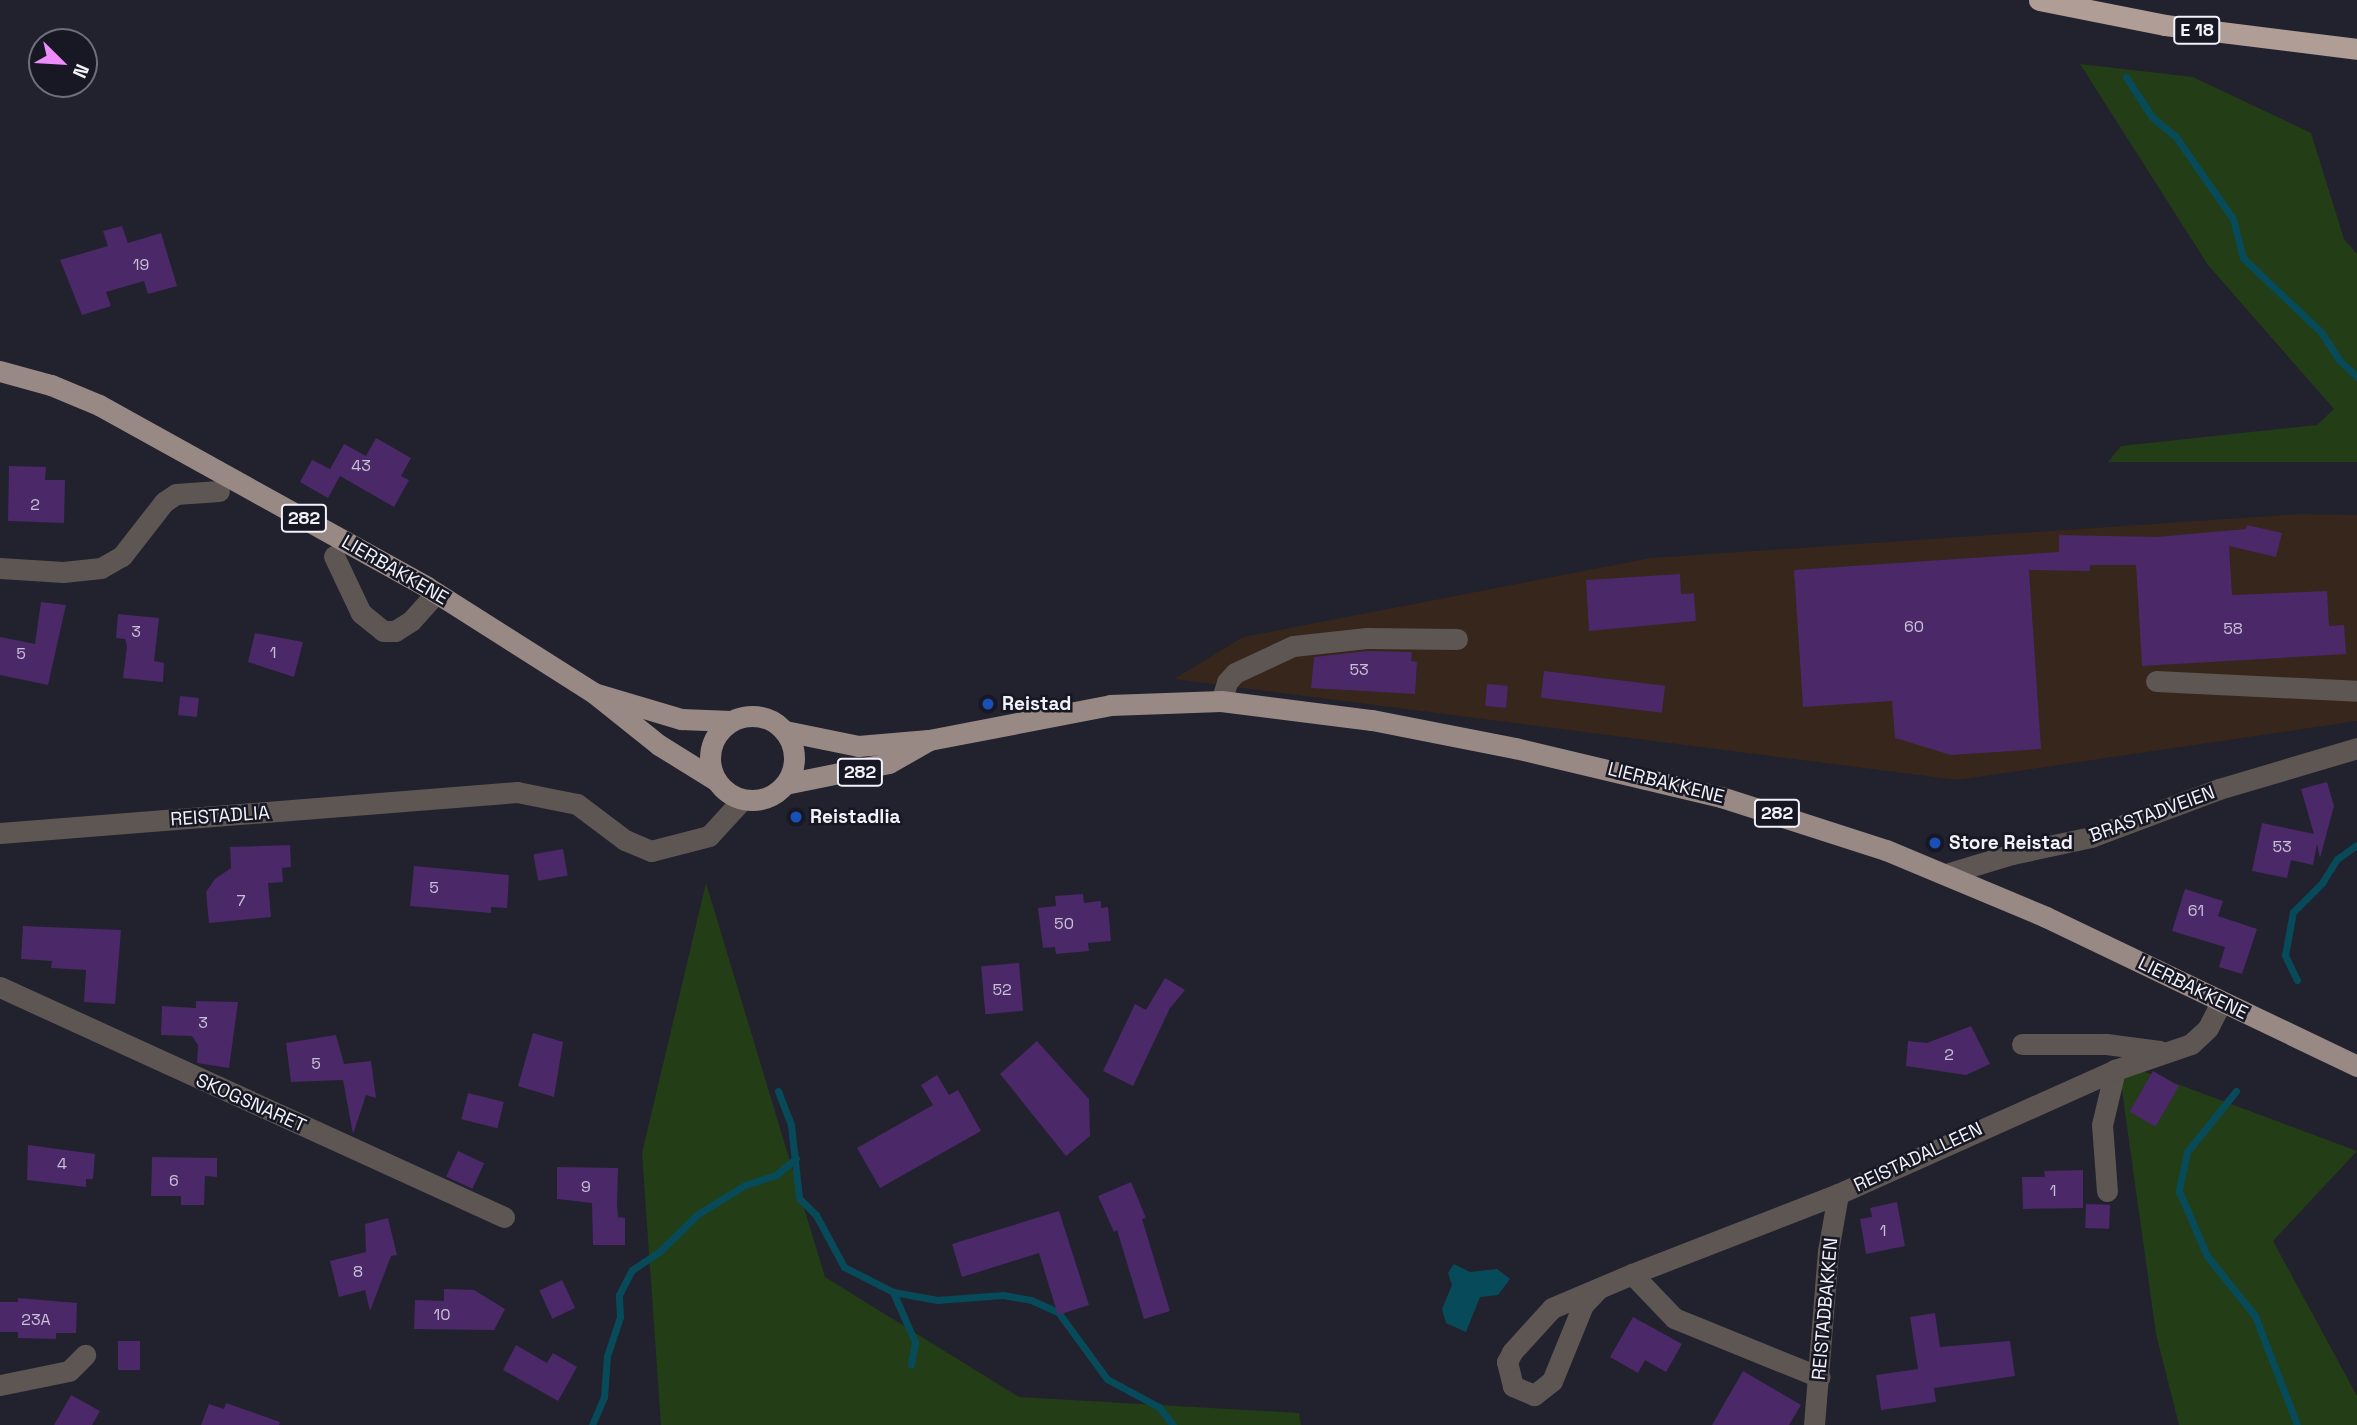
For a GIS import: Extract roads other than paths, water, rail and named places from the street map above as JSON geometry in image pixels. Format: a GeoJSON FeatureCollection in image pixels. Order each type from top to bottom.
{"type":"FeatureCollection","features":[{"type":"Feature","properties":{"kind":"highway","name":"E 18"},"geometry":{"type":"LineString","coordinates":[[2039,0],[2177,27],[2357,49]]}},
{"type":"Feature","properties":{"kind":"main road","name":"LIERBAKKENE"},"geometry":{"type":"LineString","coordinates":[[0,371],[72,393],[151,432],[436,593],[594,693],[659,745],[717,781]]}},
{"type":"Feature","properties":{"kind":"main road","name":"LIERBAKKENE"},"geometry":{"type":"LineString","coordinates":[[594,693],[681,719],[731,721]]}},
{"type":"Feature","properties":{"kind":"main road","name":"LIERBAKKENE"},"geometry":{"type":"LineString","coordinates":[[785,731],[858,746],[929,740],[1110,705],[1221,701],[1372,720],[1614,770],[1804,821],[1946,874],[2357,1066]]}},
{"type":"Feature","properties":{"kind":"main road","name":"282"},"geometry":{"type":"LineString","coordinates":[[731,721],[757,716],[785,731]]}},
{"type":"Feature","properties":{"kind":"main road"},"geometry":{"type":"LineString","coordinates":[[717,781],[710,751],[720,729],[731,721]]}},
{"type":"Feature","properties":{"kind":"main road"},"geometry":{"type":"LineString","coordinates":[[785,731],[794,755],[785,784]]}},
{"type":"Feature","properties":{"kind":"main road","name":"LIERBAKKENE"},"geometry":{"type":"LineString","coordinates":[[785,784],[880,766],[912,753],[929,740]]}},
{"type":"Feature","properties":{"kind":"main road","name":"282"},"geometry":{"type":"LineString","coordinates":[[717,781],[742,800],[768,797],[785,784]]}},
{"type":"Feature","properties":{"kind":"street"},"geometry":{"type":"LineString","coordinates":[[0,568],[64,572],[101,568],[122,556],[164,502],[176,494],[219,491]]}},
{"type":"Feature","properties":{"kind":"street"},"geometry":{"type":"LineString","coordinates":[[334,556],[361,613],[383,631],[394,631],[411,621],[436,593]]}},
{"type":"Feature","properties":{"kind":"street"},"geometry":{"type":"LineString","coordinates":[[1221,701],[1227,682],[1235,673],[1293,646],[1367,638],[1457,639]]}},
{"type":"Feature","properties":{"kind":"street"},"geometry":{"type":"LineString","coordinates":[[2156,681],[2357,691]]}},
{"type":"Feature","properties":{"kind":"street","name":"BRASTADVEIEN"},"geometry":{"type":"LineString","coordinates":[[1946,874],[2012,854],[2082,840],[2219,789],[2357,748]]}},
{"type":"Feature","properties":{"kind":"street","name":"REISTADLIA"},"geometry":{"type":"LineString","coordinates":[[0,833],[517,792],[577,804],[625,840],[651,851],[709,836],[742,800]]}},
{"type":"Feature","properties":{"kind":"street","name":"SKOGSNARET"},"geometry":{"type":"LineString","coordinates":[[0,987],[504,1217]]}},
{"type":"Feature","properties":{"kind":"street","name":"REISTADALLEEN"},"geometry":{"type":"LineString","coordinates":[[1597,1290],[1583,1305],[1552,1381],[1534,1395],[1513,1386],[1507,1362],[1527,1334],[1552,1308],[1632,1274],[1838,1194],[2115,1070],[2191,1044],[2208,1028],[2221,1002]]}},
{"type":"Feature","properties":{"kind":"street"},"geometry":{"type":"LineString","coordinates":[[2022,1044],[2106,1044],[2153,1048],[2165,1053]]}},
{"type":"Feature","properties":{"kind":"street"},"geometry":{"type":"LineString","coordinates":[[2107,1191],[2102,1125],[2115,1070]]}},
{"type":"Feature","properties":{"kind":"street","name":"REISTADBAKKEN"},"geometry":{"type":"LineString","coordinates":[[1814,1425],[1828,1251],[1838,1194]]}},
{"type":"Feature","properties":{"kind":"street"},"geometry":{"type":"LineString","coordinates":[[1632,1274],[1674,1318],[1819,1377]]}},
{"type":"Feature","properties":{"kind":"street"},"geometry":{"type":"LineString","coordinates":[[0,1385],[69,1371],[85,1354]]}},
{"type":"Feature","properties":{"kind":"water"},"geometry":{"type":"Polygon","coordinates":[[[1454,1264],[1470,1272],[1497,1269],[1510,1279],[1498,1295],[1480,1297],[1466,1332],[1446,1323],[1442,1309],[1452,1285],[1448,1273],[1454,1264]]]}},
{"type":"Feature","properties":{"kind":"waterway"},"geometry":{"type":"LineString","coordinates":[[2126,77],[2152,117],[2176,137],[2233,219],[2243,258],[2321,332],[2339,360],[2357,377]]}},
{"type":"Feature","properties":{"kind":"waterway"},"geometry":{"type":"LineString","coordinates":[[2297,980],[2285,955],[2293,912],[2322,883],[2337,859],[2357,845]]}},
{"type":"Feature","properties":{"kind":"waterway"},"geometry":{"type":"LineString","coordinates":[[778,1091],[791,1125],[799,1198],[816,1215],[844,1267],[893,1292],[937,1300],[1003,1295],[1031,1300],[1058,1312],[1107,1379],[1159,1407],[1173,1425]]}},
{"type":"Feature","properties":{"kind":"waterway"},"geometry":{"type":"LineString","coordinates":[[2236,1091],[2187,1152],[2179,1191],[2207,1256],[2255,1316],[2297,1425]]}},
{"type":"Feature","properties":{"kind":"waterway"},"geometry":{"type":"LineString","coordinates":[[592,1425],[604,1397],[607,1356],[620,1317],[619,1295],[632,1270],[659,1252],[698,1214],[745,1185],[776,1175],[796,1158]]}},
{"type":"Feature","properties":{"kind":"waterway"},"geometry":{"type":"LineString","coordinates":[[893,1292],[915,1342],[911,1365]]}},
{"type":"Feature","properties":{"kind":"place","name":"Reistad"},"geometry":{"type":"Point","coordinates":[988,704]}},
{"type":"Feature","properties":{"kind":"place","name":"Reistadlia"},"geometry":{"type":"Point","coordinates":[796,817]}},
{"type":"Feature","properties":{"kind":"place","name":"Store Reistad"},"geometry":{"type":"Point","coordinates":[1935,843]}}]}
